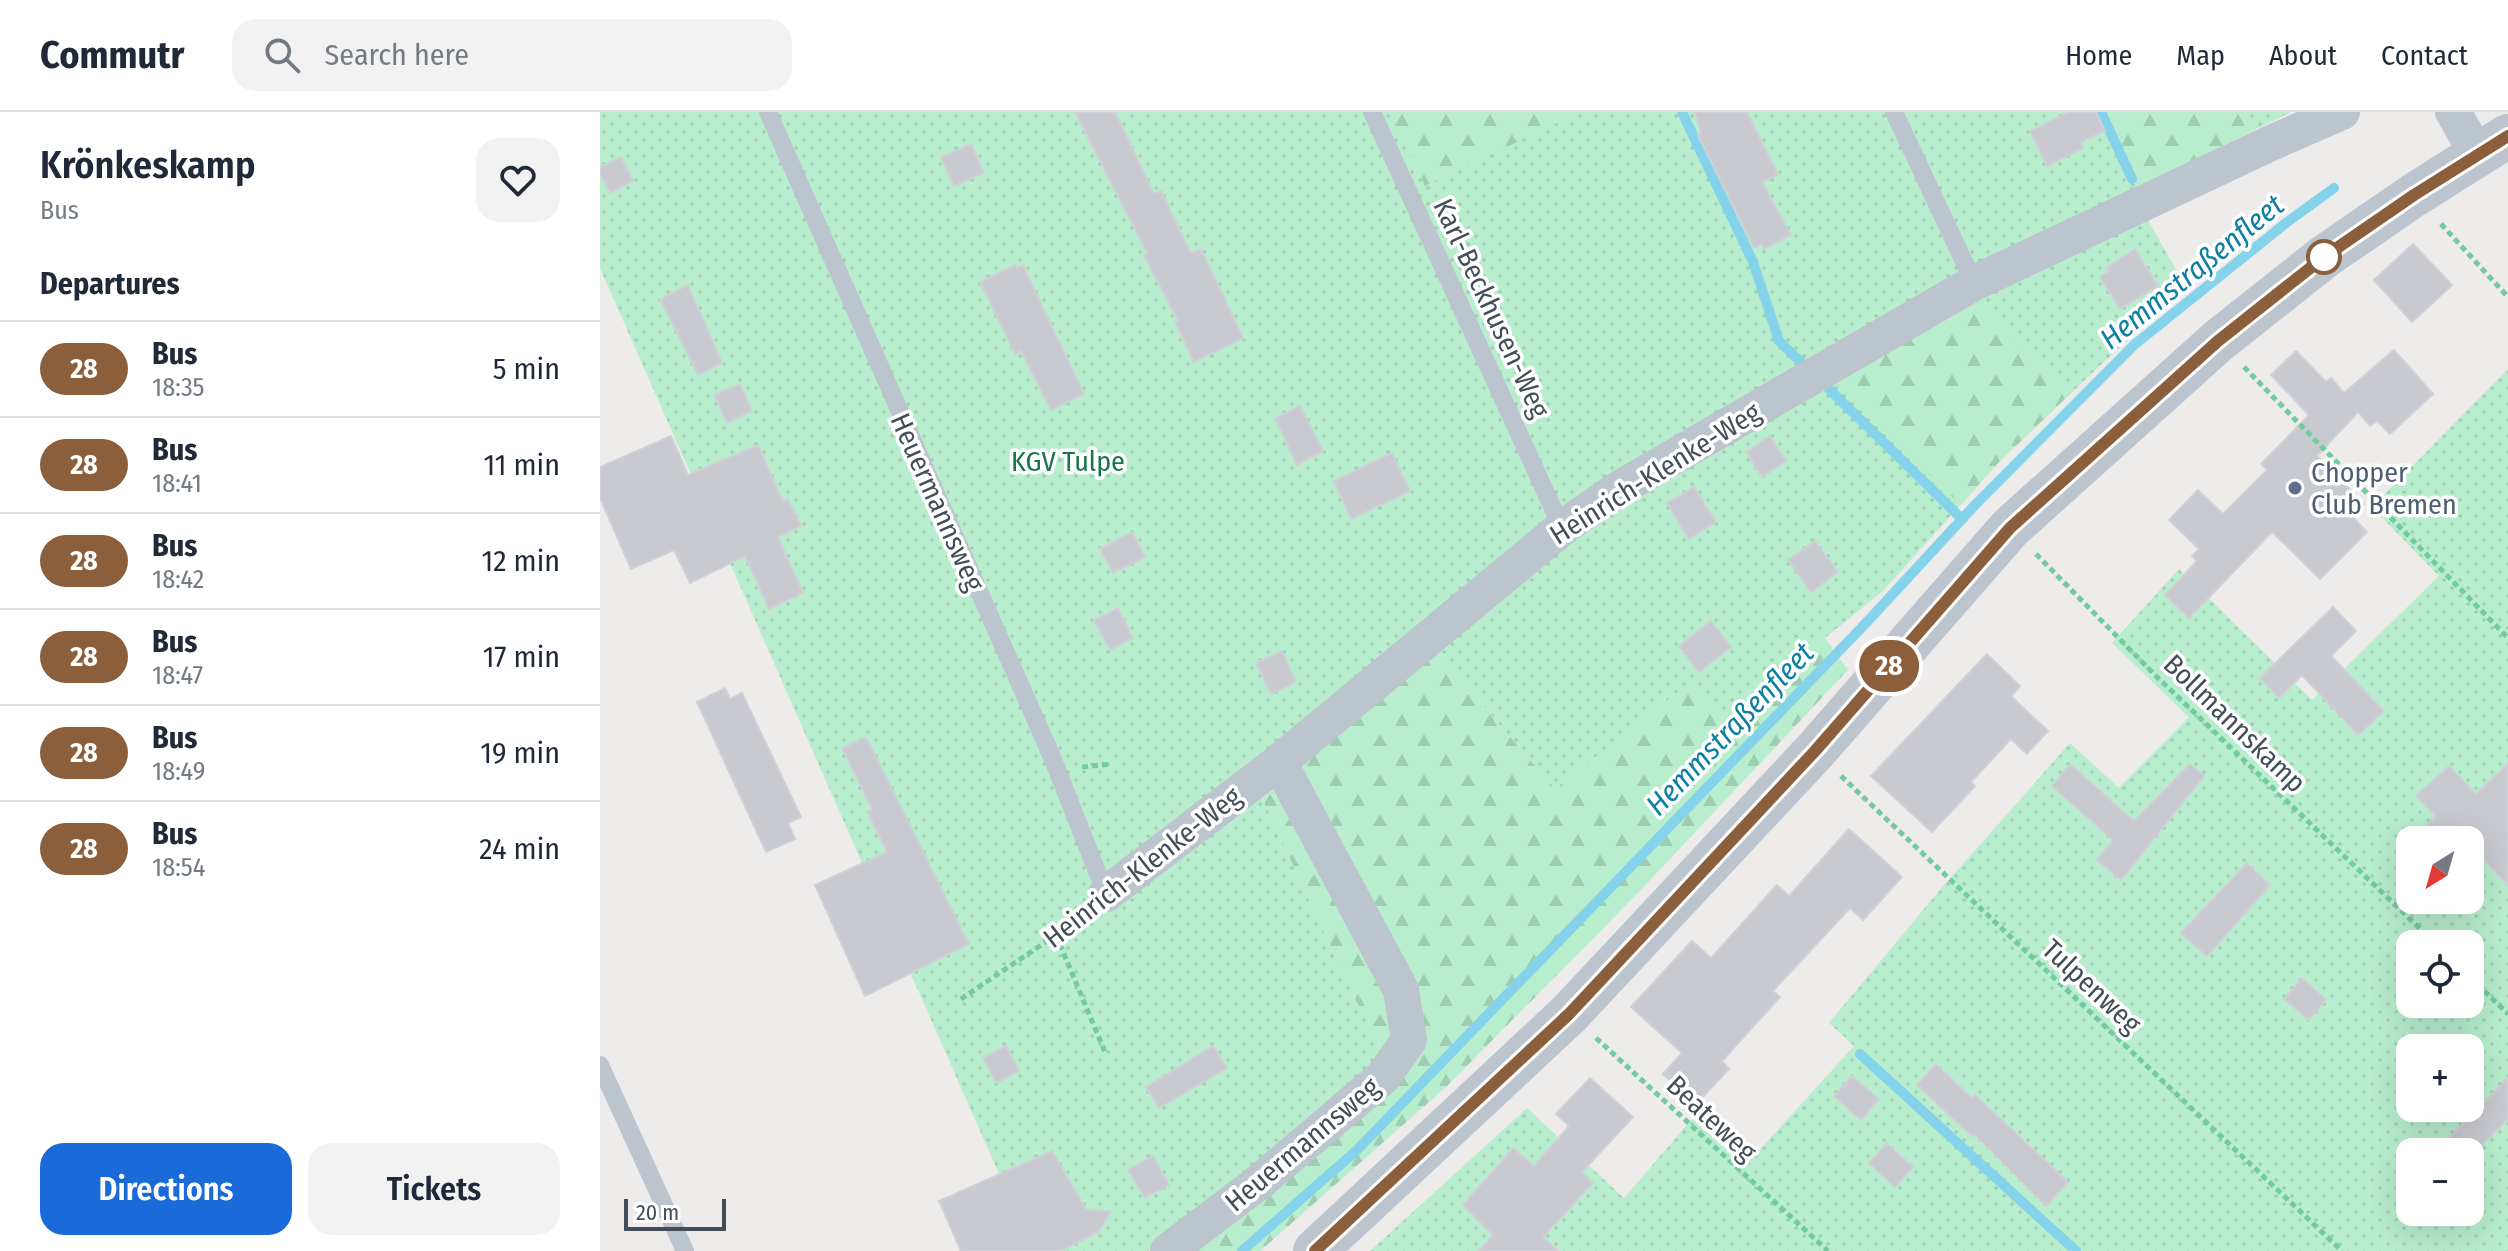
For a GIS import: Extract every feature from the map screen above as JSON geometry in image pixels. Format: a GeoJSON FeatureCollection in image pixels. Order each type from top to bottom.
{"type":"FeatureCollection","features":[{"type":"Feature","properties":{"kind":"street","name":"Heinrich-Klenke-Weg"},"geometry":{"type":"LineString","coordinates":[[1106,894],[1279,762],[1562,528],[1620,488],[1974,283],[2342,112]]}},
{"type":"Feature","properties":{"kind":"street"},"geometry":{"type":"LineString","coordinates":[[1315,1251],[1569,1014],[1815,751],[2010,528],[2218,341],[2324,257],[2493,145],[2453,112]]}},
{"type":"Feature","properties":{"kind":"street","name":"Heuermannsweg"},"geometry":{"type":"LineString","coordinates":[[1168,1251],[1258,1183],[1383,1077],[1409,1040],[1401,990],[1279,762]]}},
{"type":"Feature","properties":{"kind":"lane","name":"Heuermannsweg"},"geometry":{"type":"LineString","coordinates":[[768,112],[1052,757],[1106,894]]}},
{"type":"Feature","properties":{"kind":"lane","name":"Karl-Beckhusen-Weg"},"geometry":{"type":"LineString","coordinates":[[1372,112],[1562,528]]}},
{"type":"Feature","properties":{"kind":"lane"},"geometry":{"type":"LineString","coordinates":[[1894,112],[1974,283]]}},
{"type":"Feature","properties":{"kind":"lane"},"geometry":{"type":"LineString","coordinates":[[600,1065],[685,1251]]}},
{"type":"Feature","properties":{"kind":"path"},"geometry":{"type":"LineString","coordinates":[[2414,195],[2508,297]]}},
{"type":"Feature","properties":{"kind":"path"},"geometry":{"type":"LineString","coordinates":[[2218,341],[2508,638]]}},
{"type":"Feature","properties":{"kind":"path","name":"Bollmannskamp"},"geometry":{"type":"LineString","coordinates":[[2010,528],[2155,675],[2421,930]]}},
{"type":"Feature","properties":{"kind":"path","name":"Tulpenweg"},"geometry":{"type":"LineString","coordinates":[[1815,751],[2342,1251]]}},
{"type":"Feature","properties":{"kind":"path","name":"Heinrich-Klenke-Weg"},"geometry":{"type":"LineString","coordinates":[[961,999],[1056,935],[1106,894]]}},
{"type":"Feature","properties":{"kind":"path"},"geometry":{"type":"LineString","coordinates":[[1056,935],[1105,1052]]}},
{"type":"Feature","properties":{"kind":"path"},"geometry":{"type":"LineString","coordinates":[[2484,991],[2508,1014]]}},
{"type":"Feature","properties":{"kind":"path","name":"Beateweg"},"geometry":{"type":"LineString","coordinates":[[1569,1014],[1828,1251]]}},
{"type":"Feature","properties":{"kind":"green space","name":"KGV Tulpe"},"geometry":{"type":"Polygon","coordinates":[[[600,112],[2098,112],[2149,222],[2187,289],[2107,359],[1999,462],[1884,590],[1825,638],[1721,713],[1693,680],[1555,789],[1437,652],[1567,508],[1262,798],[1354,997],[1388,1061],[1149,1251],[1033,1251],[600,268],[600,112]]]}},
{"type":"Feature","properties":{"kind":"green space"},"geometry":{"type":"Polygon","coordinates":[[[1390,112],[1580,112],[1425,186],[1390,112]]]}},
{"type":"Feature","properties":{"kind":"green space"},"geometry":{"type":"Polygon","coordinates":[[[2098,112],[2244,112],[2253,131],[2134,190],[2098,112]]]}},
{"type":"Feature","properties":{"kind":"green space"},"geometry":{"type":"Polygon","coordinates":[[[2244,112],[2291,112],[2253,131],[2244,112]]]}},
{"type":"Feature","properties":{"kind":"green space"},"geometry":{"type":"Polygon","coordinates":[[[1979,297],[2017,342],[2073,391],[1999,462],[1961,505],[1832,381],[1979,297]]]}},
{"type":"Feature","properties":{"kind":"green space"},"geometry":{"type":"Polygon","coordinates":[[[2508,369],[2508,1251],[1370,1251],[1527,1108],[1624,1198],[1692,1119],[1745,1166],[1854,1046],[1829,1023],[1939,891],[2070,743],[2119,788],[2189,717],[2112,643],[2179,569],[2312,700],[2439,576],[2372,507],[2508,369]]]}},
{"type":"Feature","properties":{"kind":"green space"},"geometry":{"type":"Polygon","coordinates":[[[1825,638],[1848,670],[1635,896],[1446,1087],[1260,1251],[1182,1251],[1388,1061],[1354,997],[1262,798],[1437,652],[1555,789],[1693,680],[1721,713],[1825,638]]]}},
{"type":"Feature","properties":{"kind":"building"},"geometry":{"type":"Polygon","coordinates":[[[1075,112],[1115,112],[1154,194],[1161,191],[1191,253],[1201,249],[1243,338],[1194,362],[1175,322],[1178,321],[1144,255],[1147,253],[1075,112]]]}},
{"type":"Feature","properties":{"kind":"building"},"geometry":{"type":"Polygon","coordinates":[[[1695,112],[1747,112],[1778,175],[1762,182],[1791,235],[1764,249],[1762,244],[1754,248],[1698,135],[1701,133],[1695,112]]]}},
{"type":"Feature","properties":{"kind":"building"},"geometry":{"type":"Polygon","coordinates":[[[2069,112],[2096,112],[2105,131],[2080,142],[2083,148],[2047,166],[2030,131],[2069,112]]]}},
{"type":"Feature","properties":{"kind":"building"},"geometry":{"type":"Polygon","coordinates":[[[971,144],[984,173],[954,186],[941,157],[971,144]]]}},
{"type":"Feature","properties":{"kind":"building"},"geometry":{"type":"Polygon","coordinates":[[[621,157],[633,181],[610,193],[600,167],[621,157]]]}},
{"type":"Feature","properties":{"kind":"building"},"geometry":{"type":"Polygon","coordinates":[[[2413,244],[2452,285],[2412,322],[2374,280],[2413,244]]]}},
{"type":"Feature","properties":{"kind":"building"},"geometry":{"type":"Polygon","coordinates":[[[2135,249],[2158,286],[2120,309],[2100,277],[2109,271],[2106,268],[2135,249]]]}},
{"type":"Feature","properties":{"kind":"building"},"geometry":{"type":"Polygon","coordinates":[[[1016,265],[1017,268],[1023,265],[1084,394],[1051,410],[1021,351],[1015,354],[980,282],[1016,265]]]}},
{"type":"Feature","properties":{"kind":"building"},"geometry":{"type":"Polygon","coordinates":[[[688,285],[722,363],[698,375],[660,299],[688,285]]]}},
{"type":"Feature","properties":{"kind":"building"},"geometry":{"type":"Polygon","coordinates":[[[2394,350],[2433,394],[2390,434],[2377,421],[2370,426],[2358,412],[2317,456],[2364,504],[2352,516],[2367,532],[2320,579],[2272,532],[2189,618],[2165,595],[2197,561],[2192,556],[2199,549],[2169,520],[2198,490],[2223,514],[2267,470],[2261,464],[2309,415],[2271,375],[2296,351],[2326,382],[2331,378],[2344,393],[2394,350]]]}},
{"type":"Feature","properties":{"kind":"building"},"geometry":{"type":"Polygon","coordinates":[[[740,384],[752,411],[727,423],[714,395],[740,384]]]}},
{"type":"Feature","properties":{"kind":"building"},"geometry":{"type":"Polygon","coordinates":[[[1300,406],[1323,451],[1297,465],[1275,418],[1300,406]]]}},
{"type":"Feature","properties":{"kind":"building"},"geometry":{"type":"Polygon","coordinates":[[[671,436],[688,475],[758,445],[783,502],[788,499],[801,526],[778,537],[803,593],[769,609],[745,556],[690,583],[674,550],[631,569],[600,498],[600,467],[671,436]]]}},
{"type":"Feature","properties":{"kind":"building"},"geometry":{"type":"Polygon","coordinates":[[[1770,436],[1786,461],[1762,477],[1746,452],[1770,436]]]}},
{"type":"Feature","properties":{"kind":"building"},"geometry":{"type":"Polygon","coordinates":[[[1392,453],[1410,491],[1351,519],[1334,481],[1392,453]]]}},
{"type":"Feature","properties":{"kind":"building"},"geometry":{"type":"Polygon","coordinates":[[[1694,487],[1716,522],[1689,539],[1667,503],[1694,487]]]}},
{"type":"Feature","properties":{"kind":"building"},"geometry":{"type":"Polygon","coordinates":[[[1132,532],[1145,557],[1113,573],[1100,549],[1132,532]]]}},
{"type":"Feature","properties":{"kind":"building"},"geometry":{"type":"Polygon","coordinates":[[[1815,541],[1838,572],[1811,592],[1788,560],[1815,541]]]}},
{"type":"Feature","properties":{"kind":"building"},"geometry":{"type":"Polygon","coordinates":[[[2333,607],[2356,631],[2331,656],[2384,711],[2358,735],[2302,675],[2279,698],[2260,678],[2333,607]]]}},
{"type":"Feature","properties":{"kind":"building"},"geometry":{"type":"Polygon","coordinates":[[[1118,608],[1133,638],[1110,650],[1094,620],[1118,608]]]}},
{"type":"Feature","properties":{"kind":"building"},"geometry":{"type":"Polygon","coordinates":[[[1711,621],[1731,647],[1699,672],[1679,646],[1711,621]]]}},
{"type":"Feature","properties":{"kind":"building"},"geometry":{"type":"Polygon","coordinates":[[[1282,651],[1296,682],[1271,694],[1256,663],[1282,651]]]}},
{"type":"Feature","properties":{"kind":"building"},"geometry":{"type":"Polygon","coordinates":[[[1987,654],[2020,686],[2011,696],[2048,731],[2027,754],[2011,739],[1971,782],[1975,786],[1932,832],[1871,776],[1987,654]]]}},
{"type":"Feature","properties":{"kind":"building"},"geometry":{"type":"Polygon","coordinates":[[[725,688],[730,699],[742,693],[801,817],[788,823],[795,839],[766,852],[697,702],[725,688]]]}},
{"type":"Feature","properties":{"kind":"building"},"geometry":{"type":"Polygon","coordinates":[[[866,737],[969,944],[865,996],[815,885],[887,852],[867,811],[872,809],[842,748],[866,737]]]}},
{"type":"Feature","properties":{"kind":"building"},"geometry":{"type":"Polygon","coordinates":[[[2508,763],[2508,885],[2484,860],[2484,826],[2426,826],[2436,816],[2417,797],[2449,766],[2476,794],[2508,763]]]}},
{"type":"Feature","properties":{"kind":"building"},"geometry":{"type":"Polygon","coordinates":[[[2070,764],[2134,821],[2190,764],[2204,776],[2121,880],[2097,860],[2113,840],[2052,786],[2070,764]]]}},
{"type":"Feature","properties":{"kind":"building"},"geometry":{"type":"Polygon","coordinates":[[[1849,829],[1902,877],[1863,920],[1850,908],[1773,991],[1780,997],[1722,1061],[1729,1069],[1696,1104],[1663,1074],[1682,1053],[1631,1007],[1692,941],[1711,958],[1777,885],[1789,896],[1849,829]]]}},
{"type":"Feature","properties":{"kind":"building"},"geometry":{"type":"Polygon","coordinates":[[[2247,863],[2270,885],[2207,956],[2181,933],[2247,863]]]}},
{"type":"Feature","properties":{"kind":"building"},"geometry":{"type":"Polygon","coordinates":[[[2302,978],[2326,1000],[2309,1020],[2284,999],[2302,978]]]}},
{"type":"Feature","properties":{"kind":"building"},"geometry":{"type":"Polygon","coordinates":[[[1006,1046],[1019,1071],[996,1083],[983,1058],[1006,1046]]]}},
{"type":"Feature","properties":{"kind":"building"},"geometry":{"type":"Polygon","coordinates":[[[1213,1046],[1227,1068],[1159,1108],[1146,1087],[1213,1046]]]}},
{"type":"Feature","properties":{"kind":"building"},"geometry":{"type":"Polygon","coordinates":[[[1936,1064],[1972,1098],[1975,1095],[2068,1182],[2046,1206],[1974,1134],[1972,1136],[1917,1085],[1936,1064]]]}},
{"type":"Feature","properties":{"kind":"building"},"geometry":{"type":"Polygon","coordinates":[[[1852,1076],[1879,1099],[1861,1120],[1834,1096],[1852,1076]]]}},
{"type":"Feature","properties":{"kind":"building"},"geometry":{"type":"Polygon","coordinates":[[[1590,1078],[1633,1117],[1582,1172],[1593,1183],[1543,1237],[1558,1251],[1479,1251],[1493,1235],[1463,1205],[1513,1148],[1534,1166],[1569,1126],[1556,1114],[1590,1078]]]}},
{"type":"Feature","properties":{"kind":"building"},"geometry":{"type":"Polygon","coordinates":[[[2508,1078],[2508,1119],[2484,1143],[2484,1138],[2449,1138],[2465,1122],[2484,1122],[2484,1102],[2508,1078]]]}},
{"type":"Feature","properties":{"kind":"building"},"geometry":{"type":"Polygon","coordinates":[[[1887,1143],[1913,1167],[1895,1187],[1869,1163],[1887,1143]]]}},
{"type":"Feature","properties":{"kind":"building"},"geometry":{"type":"Polygon","coordinates":[[[1052,1151],[1086,1209],[1111,1212],[1098,1232],[1061,1251],[961,1251],[939,1201],[1052,1151]]]}},
{"type":"Feature","properties":{"kind":"building"},"geometry":{"type":"Polygon","coordinates":[[[1153,1156],[1169,1185],[1145,1198],[1128,1170],[1153,1156]]]}},
{"type":"Feature","properties":{"kind":"waterway"},"geometry":{"type":"LineString","coordinates":[[1682,112],[1753,262],[1779,341],[1804,365]]}},
{"type":"Feature","properties":{"kind":"waterway"},"geometry":{"type":"LineString","coordinates":[[2101,112],[2132,179]]}},
{"type":"Feature","properties":{"kind":"waterway","name":"Hemmstraßenfleet"},"geometry":{"type":"LineString","coordinates":[[1242,1251],[1357,1150],[1866,623],[1975,505],[2134,345],[2334,188]]}},
{"type":"Feature","properties":{"kind":"waterway"},"geometry":{"type":"LineString","coordinates":[[1829,389],[1962,519]]}},
{"type":"Feature","properties":{"kind":"waterway"},"geometry":{"type":"LineString","coordinates":[[1860,1054],[2076,1251]]}},
{"type":"Feature","properties":{"kind":"bus line","name":"28"},"geometry":{"type":"LineString","coordinates":[[1315,1251],[1569,1014],[1815,751],[2010,528],[2218,341],[2324,257],[2508,136]]}},
{"type":"Feature","properties":{"kind":"place","name":"Chopper Club Bremen"},"geometry":{"type":"Point","coordinates":[2295,488]}}]}
